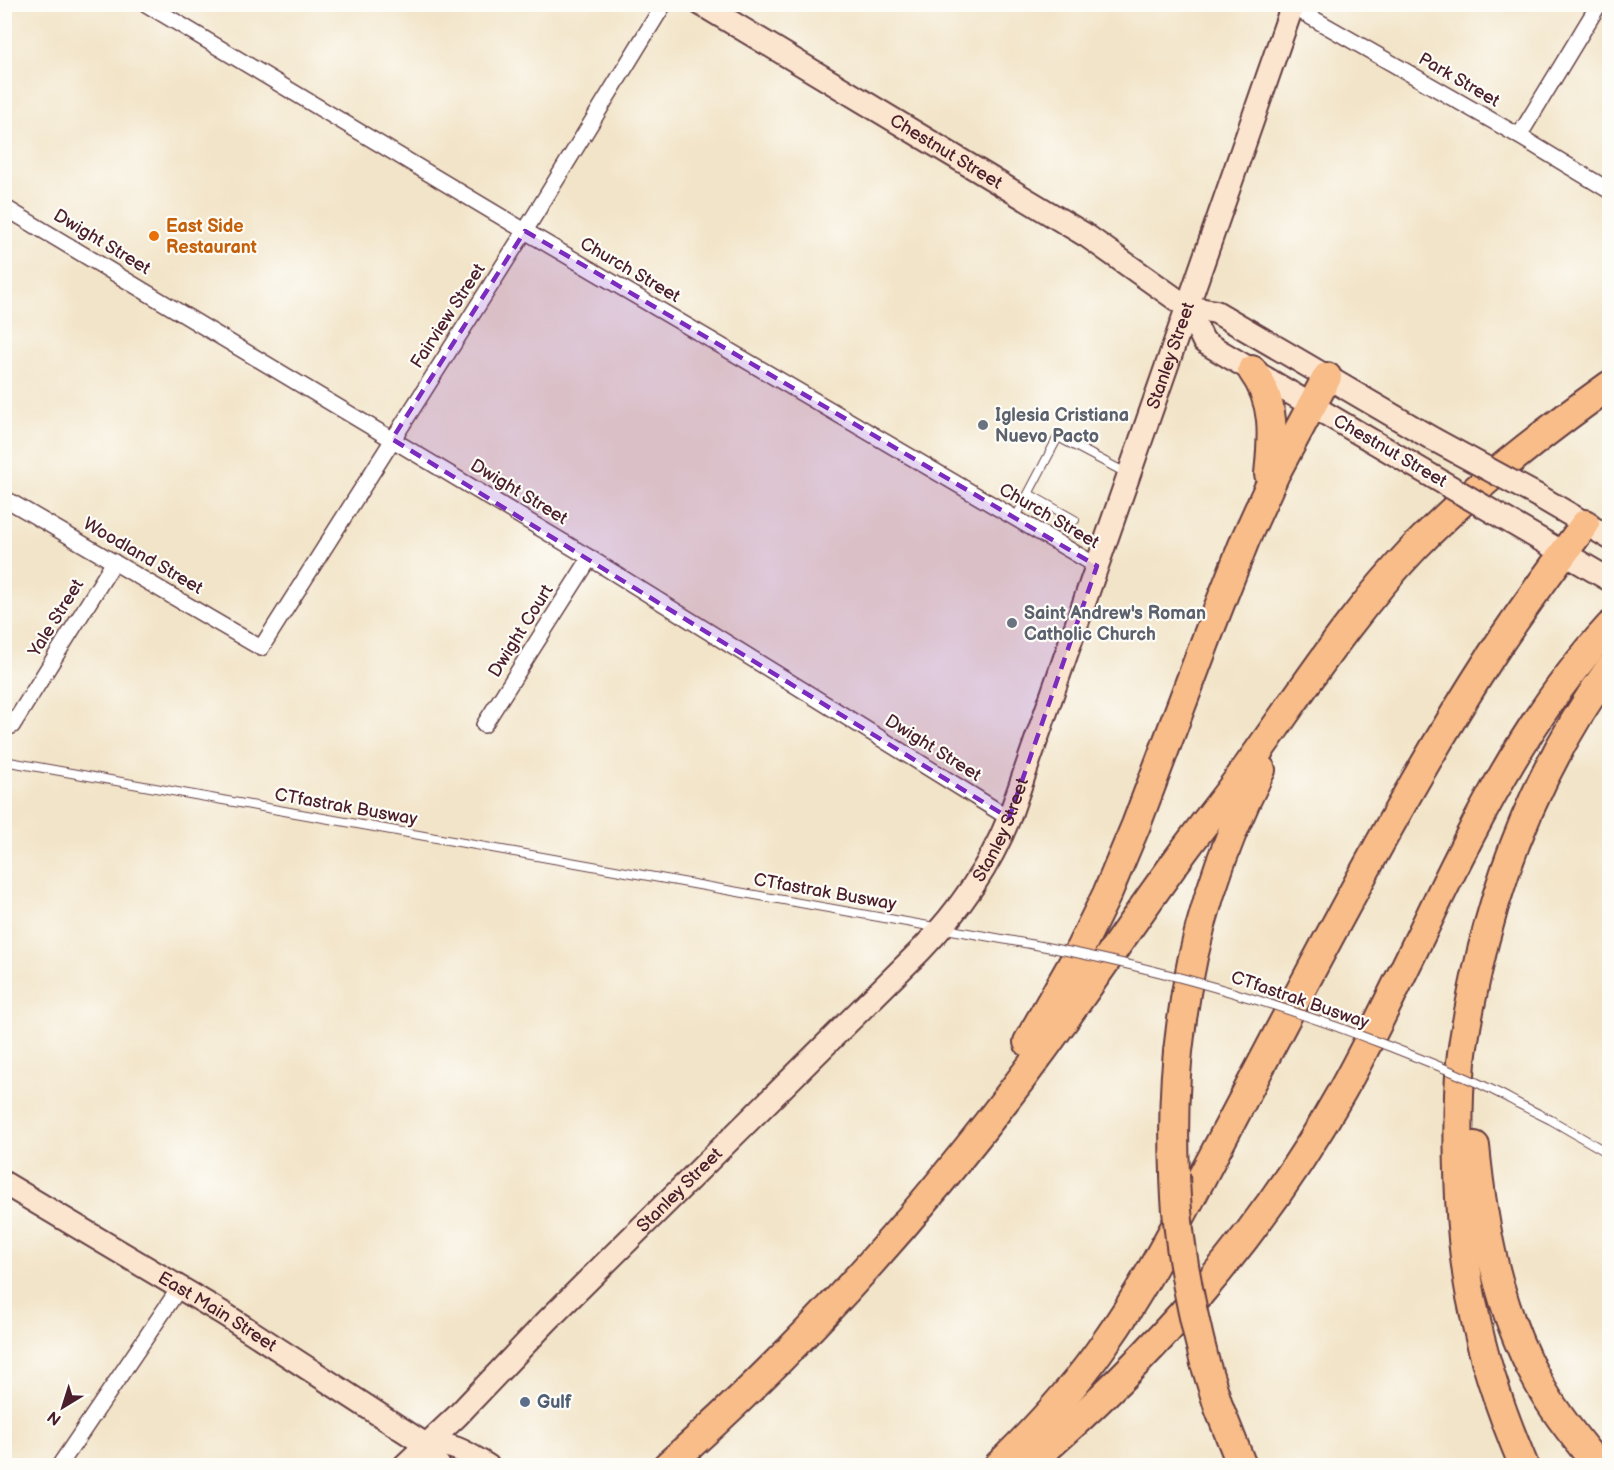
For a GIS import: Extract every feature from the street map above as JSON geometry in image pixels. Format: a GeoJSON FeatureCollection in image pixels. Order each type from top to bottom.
{"type":"FeatureCollection","features":[{"type":"Feature","properties":{"kind":"highway"},"geometry":{"type":"LineString","coordinates":[[1252,370],[1267,397],[1272,421],[1272,450],[1267,492]]}},
{"type":"Feature","properties":{"kind":"highway"},"geometry":{"type":"LineString","coordinates":[[906,1222],[1033,1033],[1096,919],[1128,845],[1223,596],[1267,492],[1327,377]]}},
{"type":"Feature","properties":{"kind":"highway"},"geometry":{"type":"LineString","coordinates":[[668,1466],[732,1406],[837,1300],[967,1149],[1031,1066],[1170,869],[1241,776],[1341,633],[1385,580],[1448,514],[1501,467],[1534,440],[1610,386]]}},
{"type":"Feature","properties":{"kind":"highway"},"geometry":{"type":"LineString","coordinates":[[998,1466],[1037,1426],[1081,1375],[1134,1299],[1171,1235],[1396,814],[1491,657],[1527,603],[1586,524]]}},
{"type":"Feature","properties":{"kind":"highway"},"geometry":{"type":"LineString","coordinates":[[1026,1466],[1104,1396],[1160,1339],[1216,1275],[1267,1207],[1342,1091],[1503,774],[1553,697],[1581,659],[1610,626]]}},
{"type":"Feature","properties":{"kind":"highway"},"geometry":{"type":"LineString","coordinates":[[1524,1466],[1495,1389],[1473,1306],[1464,1250],[1459,1179],[1462,1050],[1478,965],[1494,903],[1516,839],[1538,787],[1569,730],[1610,668]]}},
{"type":"Feature","properties":{"kind":"highway"},"geometry":{"type":"LineString","coordinates":[[1242,1466],[1219,1408],[1205,1363],[1184,1266],[1175,1173],[1174,1108],[1179,1040],[1184,1003],[1199,934],[1215,881],[1236,824],[1300,690]]}},
{"type":"Feature","properties":{"kind":"highway"},"geometry":{"type":"LineString","coordinates":[[1494,903],[1480,1013],[1474,1093],[1475,1144],[1487,1231],[1504,1302],[1526,1357],[1550,1402],[1598,1466]]}},
{"type":"Feature","properties":{"kind":"main road","name":"Chestnut Street"},"geometry":{"type":"LineString","coordinates":[[701,4],[1087,236],[1187,307],[1216,312],[1433,439],[1610,538]]}},
{"type":"Feature","properties":{"kind":"main road","name":"Stanley Street"},"geometry":{"type":"LineString","coordinates":[[404,1466],[457,1416],[547,1320],[920,951],[941,928],[980,875],[1009,819],[1291,5]]}},
{"type":"Feature","properties":{"kind":"main road","name":"Chestnut Street"},"geometry":{"type":"LineString","coordinates":[[1187,307],[1204,342],[1600,575]]}},
{"type":"Feature","properties":{"kind":"main road","name":"East Main Street"},"geometry":{"type":"LineString","coordinates":[[4,1183],[269,1342],[426,1445],[430,1455],[439,1466]]}},
{"type":"Feature","properties":{"kind":"main road","name":"East Main Street"},"geometry":{"type":"LineString","coordinates":[[426,1445],[439,1443],[448,1445],[488,1466]]}},
{"type":"Feature","properties":{"kind":"street","name":"Church Street"},"geometry":{"type":"LineString","coordinates":[[146,4],[525,231],[1096,566]]}},
{"type":"Feature","properties":{"kind":"street","name":"Fairview Street"},"geometry":{"type":"LineString","coordinates":[[261,648],[525,231],[664,4]]}},
{"type":"Feature","properties":{"kind":"street"},"geometry":{"type":"LineString","coordinates":[[1519,136],[1599,4]]}},
{"type":"Feature","properties":{"kind":"street","name":"Park Street"},"geometry":{"type":"LineString","coordinates":[[1291,5],[1610,191]]}},
{"type":"Feature","properties":{"kind":"street","name":"Dwight Street"},"geometry":{"type":"LineString","coordinates":[[4,207],[590,558],[1009,819]]}},
{"type":"Feature","properties":{"kind":"street","name":"Woodland Street"},"geometry":{"type":"LineString","coordinates":[[4,498],[261,648]]}},
{"type":"Feature","properties":{"kind":"street","name":"Dwight Court"},"geometry":{"type":"LineString","coordinates":[[484,725],[590,558]]}},
{"type":"Feature","properties":{"kind":"street","name":"Yale Street"},"geometry":{"type":"LineString","coordinates":[[8,724],[114,562]]}},
{"type":"Feature","properties":{"kind":"street"},"geometry":{"type":"LineString","coordinates":[[58,1466],[180,1287]]}},
{"type":"Feature","properties":{"kind":"lane"},"geometry":{"type":"LineString","coordinates":[[1015,519],[1058,437],[1128,474]]}},
{"type":"Feature","properties":{"kind":"lane"},"geometry":{"type":"LineString","coordinates":[[1029,494],[1076,520]]}},
{"type":"Feature","properties":{"kind":"lane","name":"CTfastrak Busway"},"geometry":{"type":"LineString","coordinates":[[4,761],[1096,957],[1273,1005],[1399,1050],[1517,1103],[1610,1154]]}},
{"type":"Feature","properties":{"kind":"highlighted area"},"geometry":{"type":"Polygon","coordinates":[[[525,231],[1097,566],[1009,818],[392,439],[525,231]]]}},
{"type":"Feature","properties":{"kind":"place","name":"East Side Restaurant"},"geometry":{"type":"Point","coordinates":[154,236]}},
{"type":"Feature","properties":{"kind":"place","name":"Iglesia Cristiana Nuevo Pacto"},"geometry":{"type":"Point","coordinates":[983,425]}},
{"type":"Feature","properties":{"kind":"place","name":"Saint Andrew's Roman Catholic Church"},"geometry":{"type":"Point","coordinates":[1012,623]}},
{"type":"Feature","properties":{"kind":"place","name":"Gulf"},"geometry":{"type":"Point","coordinates":[525,1402]}}]}
